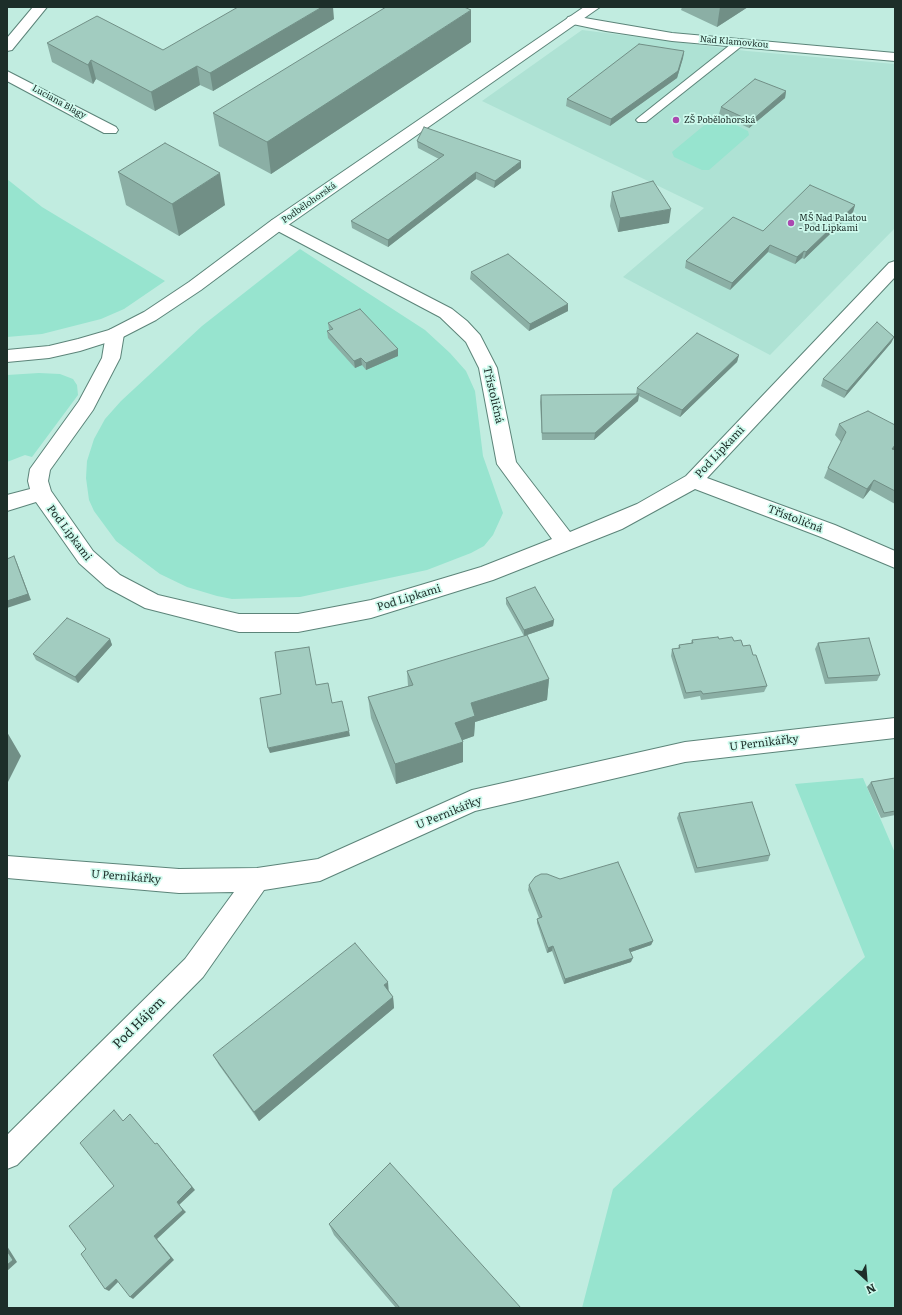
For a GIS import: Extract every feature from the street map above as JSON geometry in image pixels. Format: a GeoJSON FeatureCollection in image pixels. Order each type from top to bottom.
{"type":"FeatureCollection","features":[{"type":"Feature","properties":{"kind":"street","name":"Podbělohorská"},"geometry":{"type":"LineString","coordinates":[[7,356],[49,352],[80,345],[115,334],[150,316],[195,286],[278,224],[593,7]]}},
{"type":"Feature","properties":{"kind":"street"},"geometry":{"type":"LineString","coordinates":[[7,47],[35,9]]}},
{"type":"Feature","properties":{"kind":"street","name":"Nad Klamovkou"},"geometry":{"type":"LineString","coordinates":[[573,20],[606,27],[672,37],[895,57]]}},
{"type":"Feature","properties":{"kind":"street","name":"Luciana Blagy"},"geometry":{"type":"LineString","coordinates":[[7,75],[110,130]]}},
{"type":"Feature","properties":{"kind":"street","name":"Třístoličná"},"geometry":{"type":"LineString","coordinates":[[278,224],[446,313],[461,325],[474,339],[488,368],[507,464],[566,542]]}},
{"type":"Feature","properties":{"kind":"street","name":"Pod Lipkami"},"geometry":{"type":"LineString","coordinates":[[115,334],[111,358],[86,405],[40,469],[38,481],[40,493],[86,558],[113,581],[153,602],[239,623],[298,623],[371,609],[486,574],[615,523],[644,509],[693,481],[895,267]]}},
{"type":"Feature","properties":{"kind":"street","name":"Třístoličná"},"geometry":{"type":"LineString","coordinates":[[693,481],[828,531],[895,560]]}},
{"type":"Feature","properties":{"kind":"street"},"geometry":{"type":"LineString","coordinates":[[7,503],[40,493]]}},
{"type":"Feature","properties":{"kind":"street","name":"U Pernikářky"},"geometry":{"type":"LineString","coordinates":[[7,867],[179,881],[257,880],[320,870],[472,801],[686,752],[895,728]]}},
{"type":"Feature","properties":{"kind":"street","name":"Pod Hájem"},"geometry":{"type":"LineString","coordinates":[[7,1155],[194,968],[257,880]]}},
{"type":"Feature","properties":{"kind":"lane"},"geometry":{"type":"LineString","coordinates":[[642,120],[739,43]]}},
{"type":"Feature","properties":{"kind":"shaded area"},"geometry":{"type":"Polygon","coordinates":[[[582,30],[747,51],[895,64],[895,228],[770,355],[623,277],[704,208],[482,101],[582,30]]]}},
{"type":"Feature","properties":{"kind":"shaded area"},"geometry":{"type":"Polygon","coordinates":[[[713,118],[722,118],[748,131],[749,135],[709,170],[702,170],[674,157],[672,152],[713,118]]]}},
{"type":"Feature","properties":{"kind":"shaded area"},"geometry":{"type":"Polygon","coordinates":[[[7,179],[42,207],[165,281],[124,309],[101,319],[42,334],[7,337],[7,179]]]}},
{"type":"Feature","properties":{"kind":"shaded area"},"geometry":{"type":"Polygon","coordinates":[[[300,249],[425,330],[450,353],[466,371],[475,391],[483,456],[503,513],[493,535],[484,546],[471,553],[427,570],[300,597],[232,599],[217,596],[187,587],[160,574],[116,541],[94,511],[89,500],[86,478],[87,461],[94,439],[105,419],[121,401],[202,326],[300,249]]]}},
{"type":"Feature","properties":{"kind":"shaded area"},"geometry":{"type":"Polygon","coordinates":[[[39,373],[60,374],[73,379],[77,385],[78,395],[32,457],[25,455],[7,462],[7,375],[39,373]]]}},
{"type":"Feature","properties":{"kind":"shaded area"},"geometry":{"type":"Polygon","coordinates":[[[863,778],[895,853],[895,1308],[582,1308],[613,1189],[865,957],[795,784],[863,778]]]}},
{"type":"Feature","properties":{"kind":"building"},"geometry":{"type":"Polygon","coordinates":[[[238,7],[322,7],[210,73],[197,66],[151,92],[91,60],[88,65],[47,43],[97,16],[163,50],[238,7]]]}},
{"type":"Feature","properties":{"kind":"building"},"geometry":{"type":"Polygon","coordinates":[[[386,7],[464,7],[471,10],[267,142],[213,113],[386,7]]]}},
{"type":"Feature","properties":{"kind":"building"},"geometry":{"type":"Polygon","coordinates":[[[639,44],[684,51],[678,71],[611,119],[567,99],[639,44]]]}},
{"type":"Feature","properties":{"kind":"building"},"geometry":{"type":"Polygon","coordinates":[[[755,79],[786,91],[751,121],[721,107],[755,79]]]}},
{"type":"Feature","properties":{"kind":"building"},"geometry":{"type":"Polygon","coordinates":[[[424,127],[521,161],[495,181],[476,172],[388,240],[351,221],[444,155],[417,141],[424,127]]]}},
{"type":"Feature","properties":{"kind":"building"},"geometry":{"type":"Polygon","coordinates":[[[165,143],[220,173],[172,204],[118,172],[165,143]]]}},
{"type":"Feature","properties":{"kind":"building"},"geometry":{"type":"Polygon","coordinates":[[[653,181],[671,209],[620,218],[612,192],[653,181]]]}},
{"type":"Feature","properties":{"kind":"building"},"geometry":{"type":"Polygon","coordinates":[[[810,185],[855,205],[806,252],[804,251],[797,257],[770,245],[732,283],[686,261],[733,217],[763,231],[810,185]]]}},
{"type":"Feature","properties":{"kind":"building"},"geometry":{"type":"Polygon","coordinates":[[[508,254],[568,304],[530,324],[471,272],[508,254]]]}},
{"type":"Feature","properties":{"kind":"building"},"geometry":{"type":"Polygon","coordinates":[[[360,309],[398,349],[366,363],[361,358],[354,361],[327,331],[333,329],[328,323],[360,309]]]}},
{"type":"Feature","properties":{"kind":"building"},"geometry":{"type":"Polygon","coordinates":[[[877,322],[894,337],[847,391],[823,379],[877,322]]]}},
{"type":"Feature","properties":{"kind":"building"},"geometry":{"type":"Polygon","coordinates":[[[697,333],[739,355],[682,410],[637,388],[697,333]]]}},
{"type":"Feature","properties":{"kind":"building"},"geometry":{"type":"Polygon","coordinates":[[[639,394],[595,433],[542,433],[541,395],[639,394]]]}},
{"type":"Feature","properties":{"kind":"building"},"geometry":{"type":"Polygon","coordinates":[[[868,411],[895,425],[895,445],[892,449],[895,450],[895,491],[874,480],[867,489],[828,468],[846,432],[839,424],[868,411]]]}},
{"type":"Feature","properties":{"kind":"building"},"geometry":{"type":"Polygon","coordinates":[[[14,556],[28,594],[7,601],[7,559],[14,556]]]}},
{"type":"Feature","properties":{"kind":"building"},"geometry":{"type":"Polygon","coordinates":[[[535,587],[554,620],[524,630],[506,598],[535,587]]]}},
{"type":"Feature","properties":{"kind":"building"},"geometry":{"type":"Polygon","coordinates":[[[67,618],[110,639],[75,677],[33,654],[67,618]]]}},
{"type":"Feature","properties":{"kind":"building"},"geometry":{"type":"Polygon","coordinates":[[[527,635],[549,679],[471,703],[475,716],[455,723],[463,742],[395,764],[368,697],[413,685],[407,671],[527,635]]]}},
{"type":"Feature","properties":{"kind":"building"},"geometry":{"type":"Polygon","coordinates":[[[718,637],[719,639],[732,637],[734,641],[741,640],[743,646],[750,645],[753,655],[756,655],[767,686],[703,694],[701,691],[686,693],[672,649],[680,648],[679,645],[693,643],[692,640],[718,637]]]}},
{"type":"Feature","properties":{"kind":"building"},"geometry":{"type":"Polygon","coordinates":[[[869,638],[880,675],[828,678],[818,643],[869,638]]]}},
{"type":"Feature","properties":{"kind":"building"},"geometry":{"type":"Polygon","coordinates":[[[309,647],[316,685],[328,683],[332,703],[342,701],[349,731],[268,748],[260,698],[281,694],[275,652],[309,647]]]}},
{"type":"Feature","properties":{"kind":"building"},"geometry":{"type":"Polygon","coordinates":[[[895,778],[895,811],[884,813],[871,782],[895,778]]]}},
{"type":"Feature","properties":{"kind":"building"},"geometry":{"type":"Polygon","coordinates":[[[752,802],[770,855],[697,868],[679,813],[752,802]]]}},
{"type":"Feature","properties":{"kind":"building"},"geometry":{"type":"Polygon","coordinates":[[[618,862],[653,941],[629,949],[633,958],[565,979],[553,946],[548,948],[537,919],[542,917],[529,885],[535,877],[541,874],[547,874],[560,879],[618,862]]]}},
{"type":"Feature","properties":{"kind":"building"},"geometry":{"type":"Polygon","coordinates":[[[355,943],[388,982],[384,985],[393,997],[254,1112],[213,1055],[355,943]]]}},
{"type":"Feature","properties":{"kind":"building"},"geometry":{"type":"Polygon","coordinates":[[[114,1110],[123,1121],[130,1114],[155,1144],[157,1143],[192,1187],[177,1202],[183,1210],[154,1236],[171,1258],[130,1297],[116,1279],[105,1289],[81,1254],[86,1249],[69,1226],[114,1186],[80,1143],[114,1110]]]}},
{"type":"Feature","properties":{"kind":"building"},"geometry":{"type":"Polygon","coordinates":[[[390,1163],[521,1308],[400,1308],[329,1224],[390,1163]]]}},
{"type":"Feature","properties":{"kind":"building"},"geometry":{"type":"Polygon","coordinates":[[[7,1251],[13,1260],[7,1265],[7,1251]]]}},
{"type":"Feature","properties":{"kind":"place","name":"ZŠ Pobělohorská"},"geometry":{"type":"Point","coordinates":[676,120]}},
{"type":"Feature","properties":{"kind":"place","name":"MŠ Nad Palatou - Pod Lipkami"},"geometry":{"type":"Point","coordinates":[791,223]}}]}
